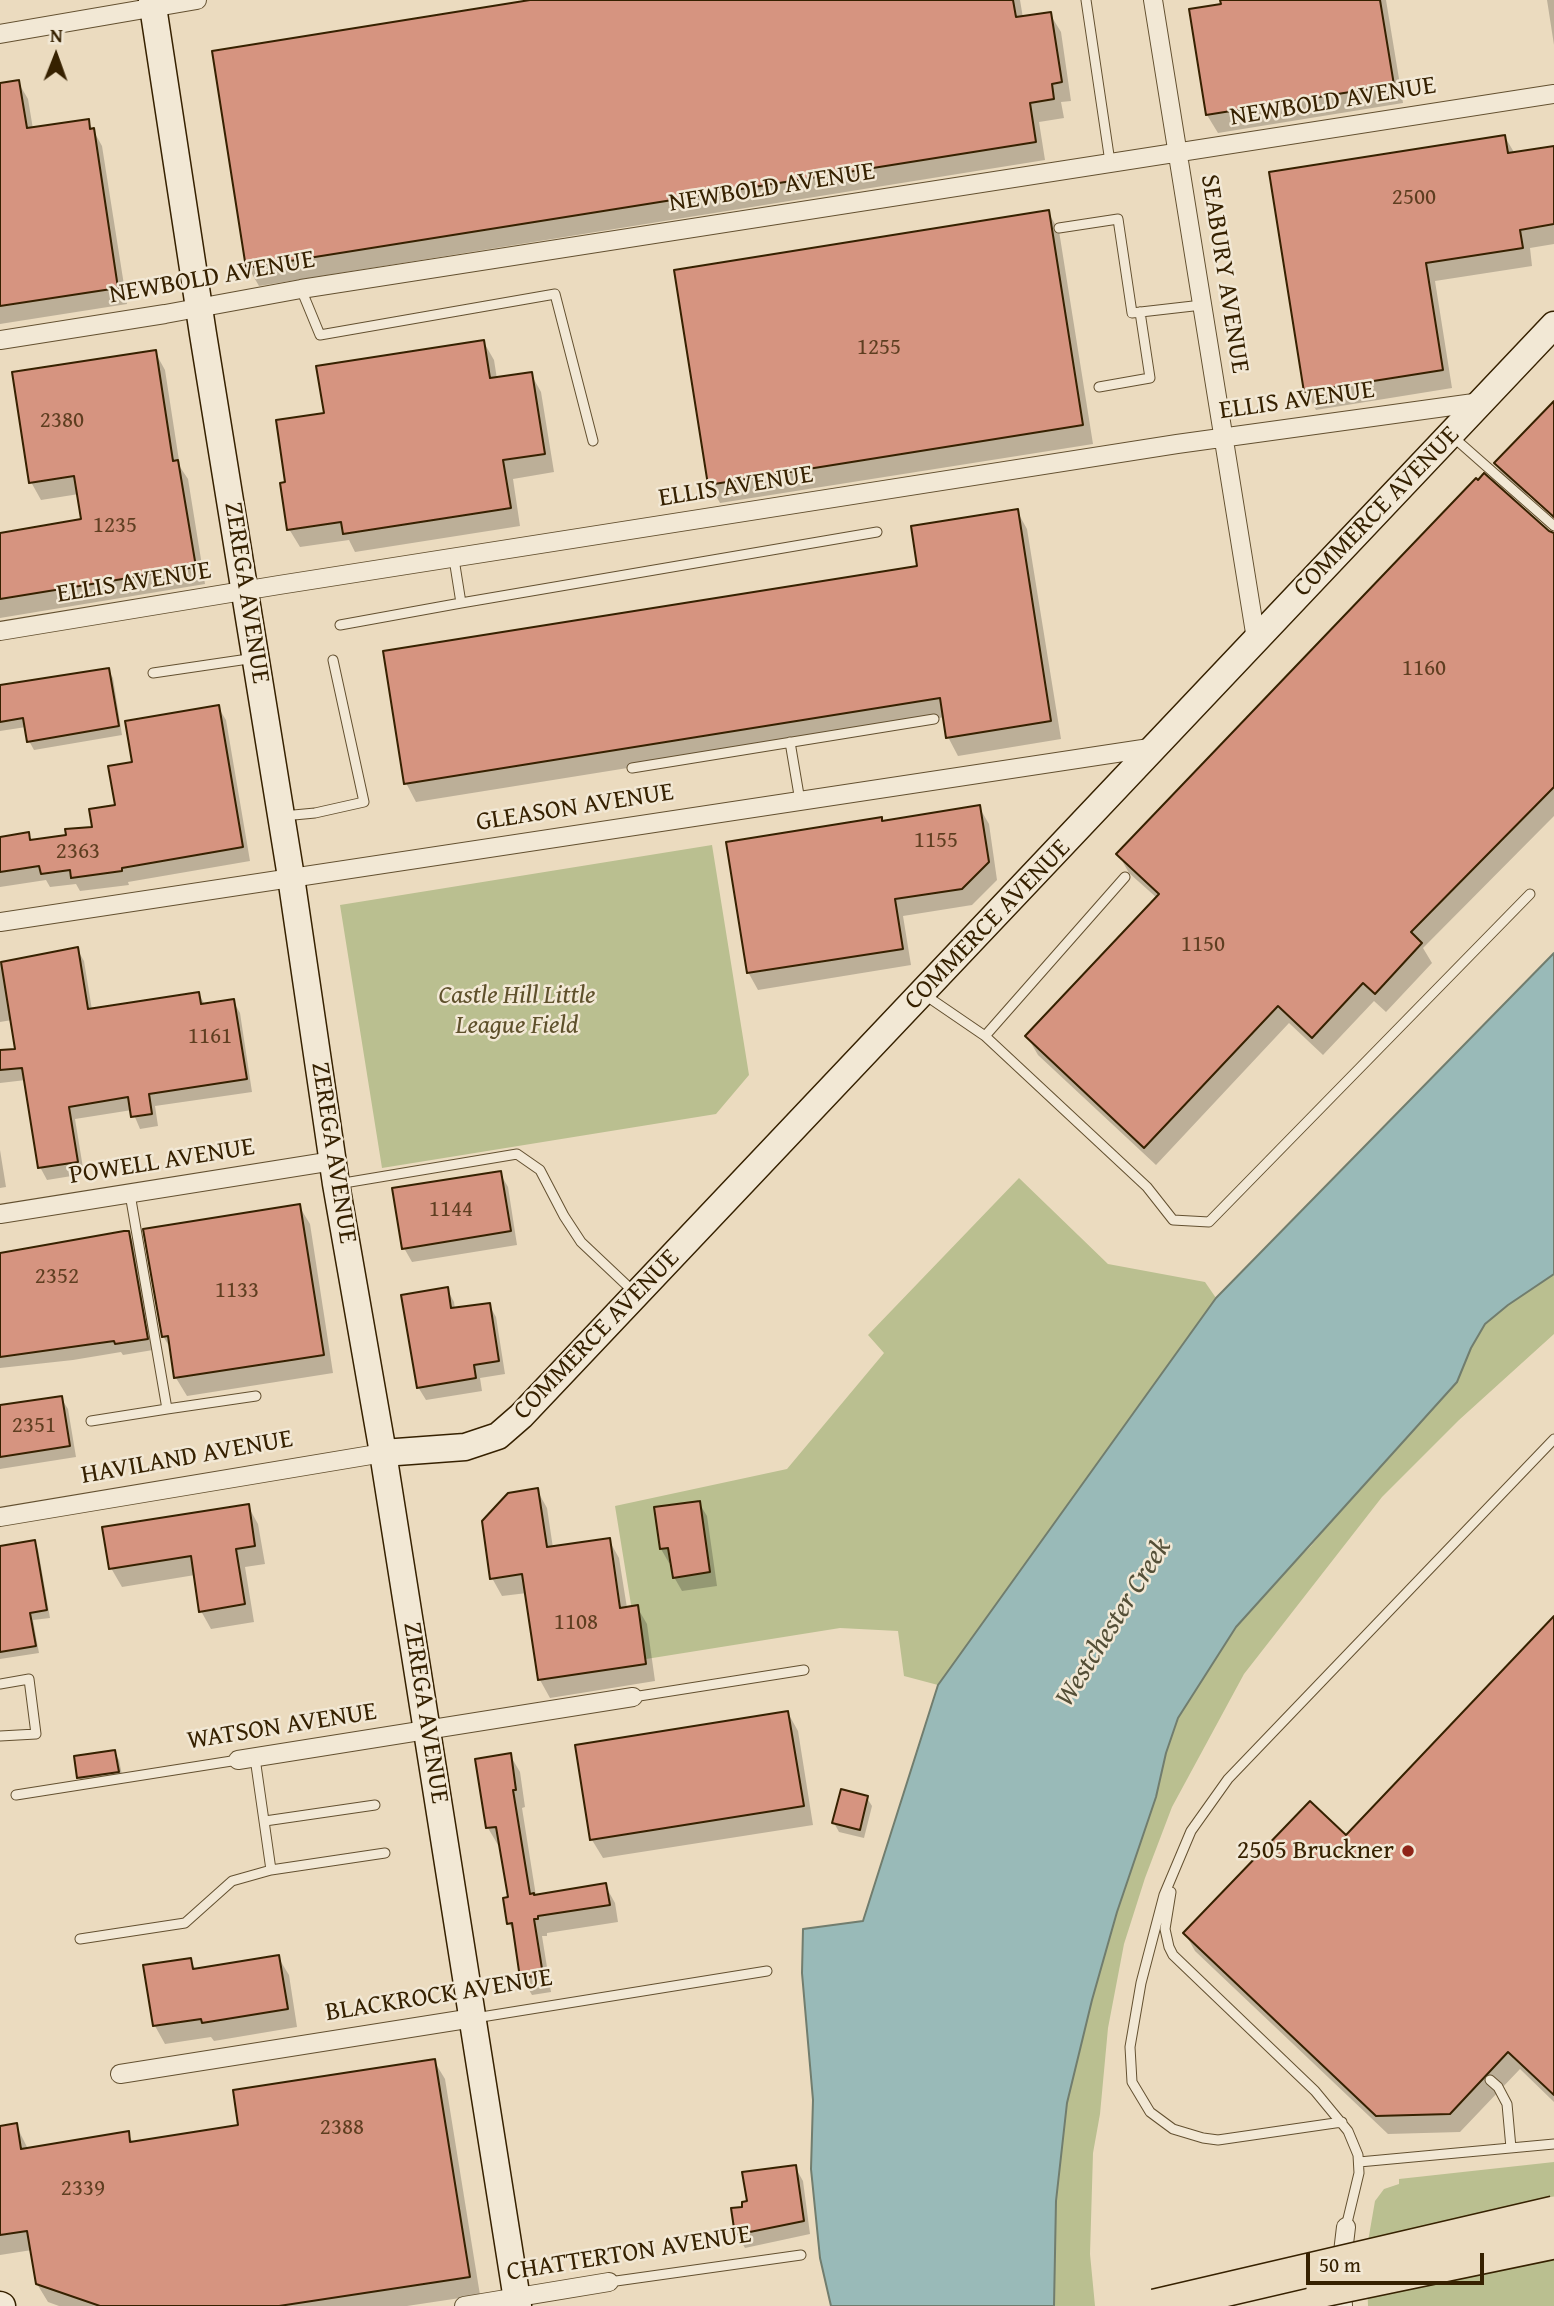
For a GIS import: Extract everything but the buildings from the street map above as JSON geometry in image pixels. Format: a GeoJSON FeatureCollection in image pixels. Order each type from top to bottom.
{"type":"FeatureCollection","features":[{"type":"Feature","properties":{"kind":"highway"},"geometry":{"type":"LineString","coordinates":[[1155,2306],[1554,2213]]}},
{"type":"Feature","properties":{"kind":"highway"},"geometry":{"type":"LineString","coordinates":[[1244,2306],[1554,2242]]}},
{"type":"Feature","properties":{"kind":"main road","name":"ZEREGA AVENUE"},"geometry":{"type":"LineString","coordinates":[[152,4],[291,877],[335,1173],[383,1452],[518,2302]]}},
{"type":"Feature","properties":{"kind":"main road","name":"COMMERCE AVENUE"},"geometry":{"type":"LineString","coordinates":[[383,1452],[464,1447],[498,1436],[521,1416],[1554,325]]}},
{"type":"Feature","properties":{"kind":"street"},"geometry":{"type":"LineString","coordinates":[[0,34],[152,4],[197,0]]}},
{"type":"Feature","properties":{"kind":"street","name":"SEABURY AVENUE"},"geometry":{"type":"LineString","coordinates":[[1153,0],[1256,639]]}},
{"type":"Feature","properties":{"kind":"street","name":"NEWBOLD AVENUE"},"geometry":{"type":"LineString","coordinates":[[0,340],[301,289],[1554,94]]}},
{"type":"Feature","properties":{"kind":"street","name":"ELLIS AVENUE"},"geometry":{"type":"LineString","coordinates":[[0,631],[1223,437],[1481,402]]}},
{"type":"Feature","properties":{"kind":"street","name":"GLEASON AVENUE"},"geometry":{"type":"LineString","coordinates":[[0,922],[1157,747]]}},
{"type":"Feature","properties":{"kind":"street","name":"POWELL AVENUE"},"geometry":{"type":"LineString","coordinates":[[0,1214],[130,1194],[335,1173]]}},
{"type":"Feature","properties":{"kind":"street","name":"HAVILAND AVENUE"},"geometry":{"type":"LineString","coordinates":[[0,1517],[383,1452]]}},
{"type":"Feature","properties":{"kind":"street","name":"WATSON AVENUE"},"geometry":{"type":"LineString","coordinates":[[246,1759],[633,1697]]}},
{"type":"Feature","properties":{"kind":"street","name":"BLACKROCK AVENUE"},"geometry":{"type":"LineString","coordinates":[[120,2074],[472,2018]]}},
{"type":"Feature","properties":{"kind":"street"},"geometry":{"type":"LineString","coordinates":[[1343,2306],[1341,2269],[1346,2227]]}},
{"type":"Feature","properties":{"kind":"street","name":"CHATTERTON AVENUE"},"geometry":{"type":"LineString","coordinates":[[464,2306],[518,2302],[609,2282]]}},
{"type":"Feature","properties":{"kind":"lane"},"geometry":{"type":"LineString","coordinates":[[1086,0],[1110,162]]}},
{"type":"Feature","properties":{"kind":"lane"},"geometry":{"type":"LineString","coordinates":[[1059,228],[1118,219],[1132,313],[1202,305]]}},
{"type":"Feature","properties":{"kind":"lane"},"geometry":{"type":"LineString","coordinates":[[301,289],[320,335],[555,294],[593,441]]}},
{"type":"Feature","properties":{"kind":"lane"},"geometry":{"type":"LineString","coordinates":[[1099,387],[1150,378],[1140,312]]}},
{"type":"Feature","properties":{"kind":"lane"},"geometry":{"type":"LineString","coordinates":[[1450,435],[1554,526]]}},
{"type":"Feature","properties":{"kind":"lane"},"geometry":{"type":"LineString","coordinates":[[340,625],[877,532]]}},
{"type":"Feature","properties":{"kind":"lane"},"geometry":{"type":"LineString","coordinates":[[454,559],[461,603]]}},
{"type":"Feature","properties":{"kind":"lane"},"geometry":{"type":"LineString","coordinates":[[153,673],[256,657]]}},
{"type":"Feature","properties":{"kind":"lane"},"geometry":{"type":"LineString","coordinates":[[281,816],[315,813],[364,802],[333,660]]}},
{"type":"Feature","properties":{"kind":"lane"},"geometry":{"type":"LineString","coordinates":[[632,768],[934,719]]}},
{"type":"Feature","properties":{"kind":"lane"},"geometry":{"type":"LineString","coordinates":[[790,742],[800,801]]}},
{"type":"Feature","properties":{"kind":"lane"},"geometry":{"type":"LineString","coordinates":[[985,1037],[1125,877]]}},
{"type":"Feature","properties":{"kind":"lane"},"geometry":{"type":"LineString","coordinates":[[923,993],[985,1037],[1147,1187],[1173,1220],[1209,1222],[1530,894]]}},
{"type":"Feature","properties":{"kind":"lane"},"geometry":{"type":"LineString","coordinates":[[335,1173],[517,1153],[540,1170],[581,1242],[637,1295]]}},
{"type":"Feature","properties":{"kind":"lane"},"geometry":{"type":"LineString","coordinates":[[130,1194],[167,1409]]}},
{"type":"Feature","properties":{"kind":"lane"},"geometry":{"type":"LineString","coordinates":[[90,1421],[256,1396]]}},
{"type":"Feature","properties":{"kind":"lane"},"geometry":{"type":"LineString","coordinates":[[1342,2122],[1232,2139],[1203,2138],[1186,2134],[1159,2121],[1143,2102],[1132,2082],[1130,2048],[1141,1983],[1164,1895],[1178,1858],[1199,1817],[1228,1779],[1554,1439]]}},
{"type":"Feature","properties":{"kind":"lane"},"geometry":{"type":"LineString","coordinates":[[1346,2227],[1359,2179],[1356,2147],[1342,2122],[1315,2091],[1173,1955],[1165,1929],[1171,1893],[1197,1830],[1235,1778],[1554,1444]]}},
{"type":"Feature","properties":{"kind":"lane","name":"WATSON AVENUE"},"geometry":{"type":"LineString","coordinates":[[633,1697],[804,1670]]}},
{"type":"Feature","properties":{"kind":"lane"},"geometry":{"type":"LineString","coordinates":[[0,1684],[29,1679],[36,1734],[0,1737]]}},
{"type":"Feature","properties":{"kind":"lane"},"geometry":{"type":"LineString","coordinates":[[246,1759],[265,1821],[271,1870]]}},
{"type":"Feature","properties":{"kind":"lane","name":"WATSON AVENUE"},"geometry":{"type":"LineString","coordinates":[[16,1795],[246,1759]]}},
{"type":"Feature","properties":{"kind":"lane"},"geometry":{"type":"LineString","coordinates":[[265,1821],[375,1805]]}},
{"type":"Feature","properties":{"kind":"lane"},"geometry":{"type":"LineString","coordinates":[[80,1940],[185,1923],[232,1881],[271,1870],[384,1853]]}},
{"type":"Feature","properties":{"kind":"lane","name":"BLACKROCK AVENUE"},"geometry":{"type":"LineString","coordinates":[[472,2018],[766,1971]]}},
{"type":"Feature","properties":{"kind":"lane"},"geometry":{"type":"LineString","coordinates":[[1489,2080],[1498,2087],[1507,2104],[1511,2148]]}},
{"type":"Feature","properties":{"kind":"lane"},"geometry":{"type":"LineString","coordinates":[[1359,2162],[1554,2144]]}},
{"type":"Feature","properties":{"kind":"lane","name":"CHATTERTON AVENUE"},"geometry":{"type":"LineString","coordinates":[[609,2282],[801,2255]]}},
{"type":"Feature","properties":{"kind":"green space","name":"Castle Hill Little League Field"},"geometry":{"type":"Polygon","coordinates":[[[712,845],[749,1075],[716,1114],[382,1168],[340,905],[712,845]]]}},
{"type":"Feature","properties":{"kind":"green space"},"geometry":{"type":"Polygon","coordinates":[[[1019,1178],[1108,1264],[1205,1282],[1216,1298],[938,1685],[904,1676],[898,1631],[840,1628],[640,1660],[615,1506],[787,1469],[884,1353],[868,1335],[1019,1178]]]}},
{"type":"Feature","properties":{"kind":"green space"},"geometry":{"type":"Polygon","coordinates":[[[1554,1274],[1554,1334],[1459,1420],[1382,1497],[1244,1674],[1172,1807],[1124,1944],[1108,2028],[1100,2114],[1093,2153],[1090,2254],[1095,2306],[1054,2306],[1056,2201],[1067,2103],[1117,1912],[1156,1797],[1166,1753],[1178,1718],[1236,1627],[1272,1584],[1311,1546],[1471,1348],[1485,1324],[1554,1274]]]}},
{"type":"Feature","properties":{"kind":"green space"},"geometry":{"type":"Polygon","coordinates":[[[1554,2162],[1554,2306],[1368,2306],[1366,2253],[1375,2201],[1384,2189],[1399,2184],[1399,2179],[1554,2162]]]}},
{"type":"Feature","properties":{"kind":"water","name":"Westchester Creek"},"geometry":{"type":"Polygon","coordinates":[[[1554,953],[1554,1274],[1485,1324],[1471,1348],[1457,1382],[1236,1627],[1178,1718],[1166,1753],[1156,1797],[1117,1912],[1067,2103],[1056,2201],[1054,2306],[831,2306],[820,2258],[811,2169],[813,2100],[802,1973],[803,1929],[863,1921],[938,1685],[1216,1298],[1554,953]]]}},
{"type":"Feature","properties":{"kind":"place","name":"2505 Bruckner"},"geometry":{"type":"Point","coordinates":[1408,1851]}}]}
